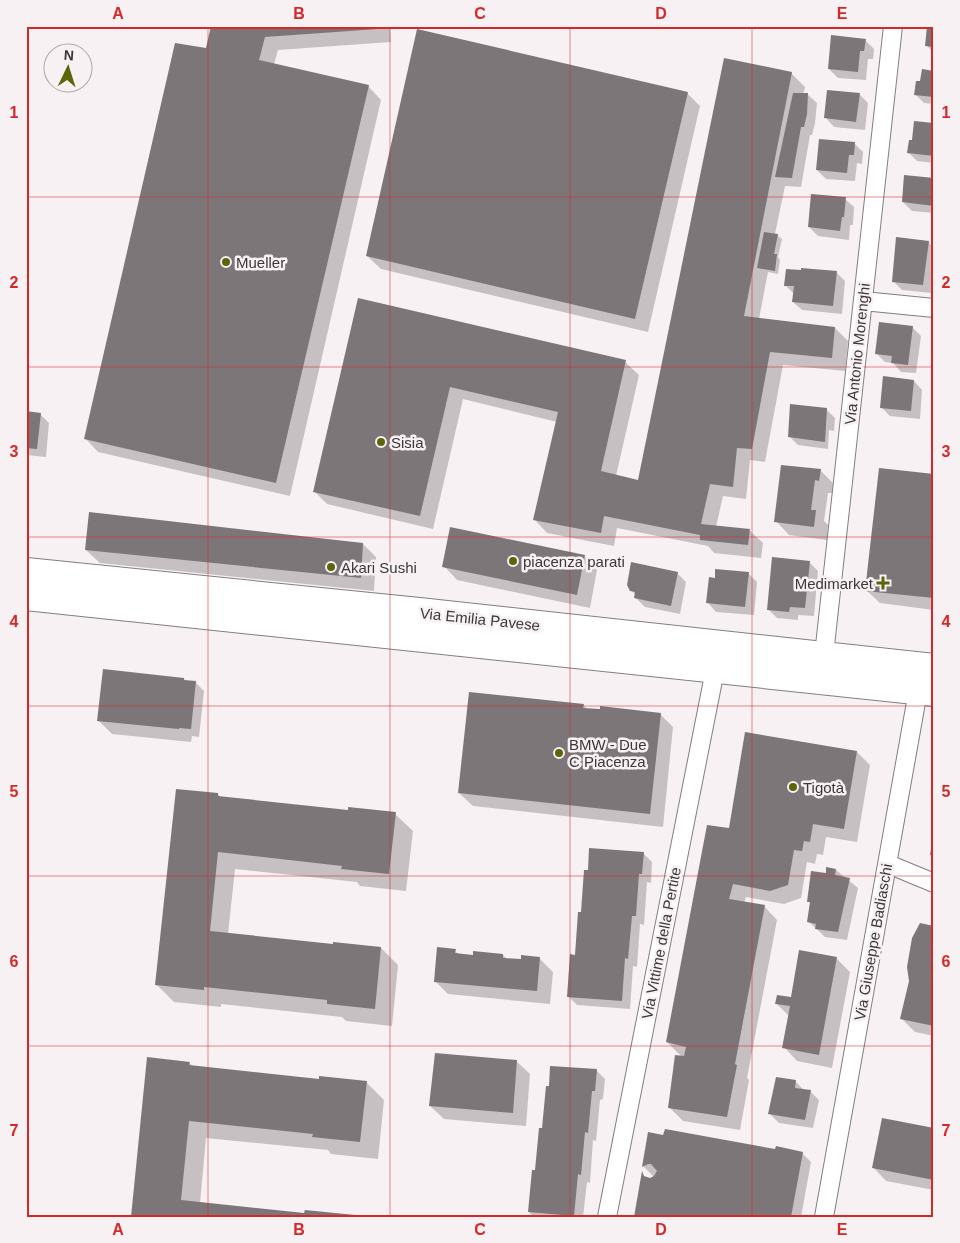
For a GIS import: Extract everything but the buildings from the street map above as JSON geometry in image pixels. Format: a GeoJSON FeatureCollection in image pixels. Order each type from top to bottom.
{"type":"FeatureCollection","features":[{"type":"Feature","properties":{"kind":"main road","name":"Via Emilia Pavese"},"geometry":{"type":"LineString","coordinates":[[26,572],[419,612],[822,669],[927,680]]}},
{"type":"Feature","properties":{"kind":"main road","name":"Via Emilia Pavese"},"geometry":{"type":"LineString","coordinates":[[26,596],[264,620],[715,670],[822,669]]}},
{"type":"Feature","properties":{"kind":"street","name":"Via Antonio Morenghi"},"geometry":{"type":"LineString","coordinates":[[822,669],[893,26]]}},
{"type":"Feature","properties":{"kind":"street"},"geometry":{"type":"LineString","coordinates":[[863,301],[934,308]]}},
{"type":"Feature","properties":{"kind":"street","name":"Via Vittime della Pertite"},"geometry":{"type":"LineString","coordinates":[[607,1217],[715,670]]}},
{"type":"Feature","properties":{"kind":"street","name":"Via Giuseppe Badiaschi"},"geometry":{"type":"LineString","coordinates":[[824,1217],[888,864],[927,680]]}},
{"type":"Feature","properties":{"kind":"street"},"geometry":{"type":"LineString","coordinates":[[888,864],[934,883]]}},
{"type":"Feature","properties":{"kind":"place","name":"Mueller"},"geometry":{"type":"Point","coordinates":[226,262]}},
{"type":"Feature","properties":{"kind":"place","name":"Sisia"},"geometry":{"type":"Point","coordinates":[381,442]}},
{"type":"Feature","properties":{"kind":"place","name":"piacenza parati"},"geometry":{"type":"Point","coordinates":[513,561]}},
{"type":"Feature","properties":{"kind":"place","name":"Akari Sushi"},"geometry":{"type":"Point","coordinates":[331,567]}},
{"type":"Feature","properties":{"kind":"place","name":"Medimarket"},"geometry":{"type":"Point","coordinates":[883,583]}},
{"type":"Feature","properties":{"kind":"place","name":"BMW - Due C Piacenza"},"geometry":{"type":"Point","coordinates":[559,753]}},
{"type":"Feature","properties":{"kind":"place","name":"Tigotà"},"geometry":{"type":"Point","coordinates":[793,787]}}]}
